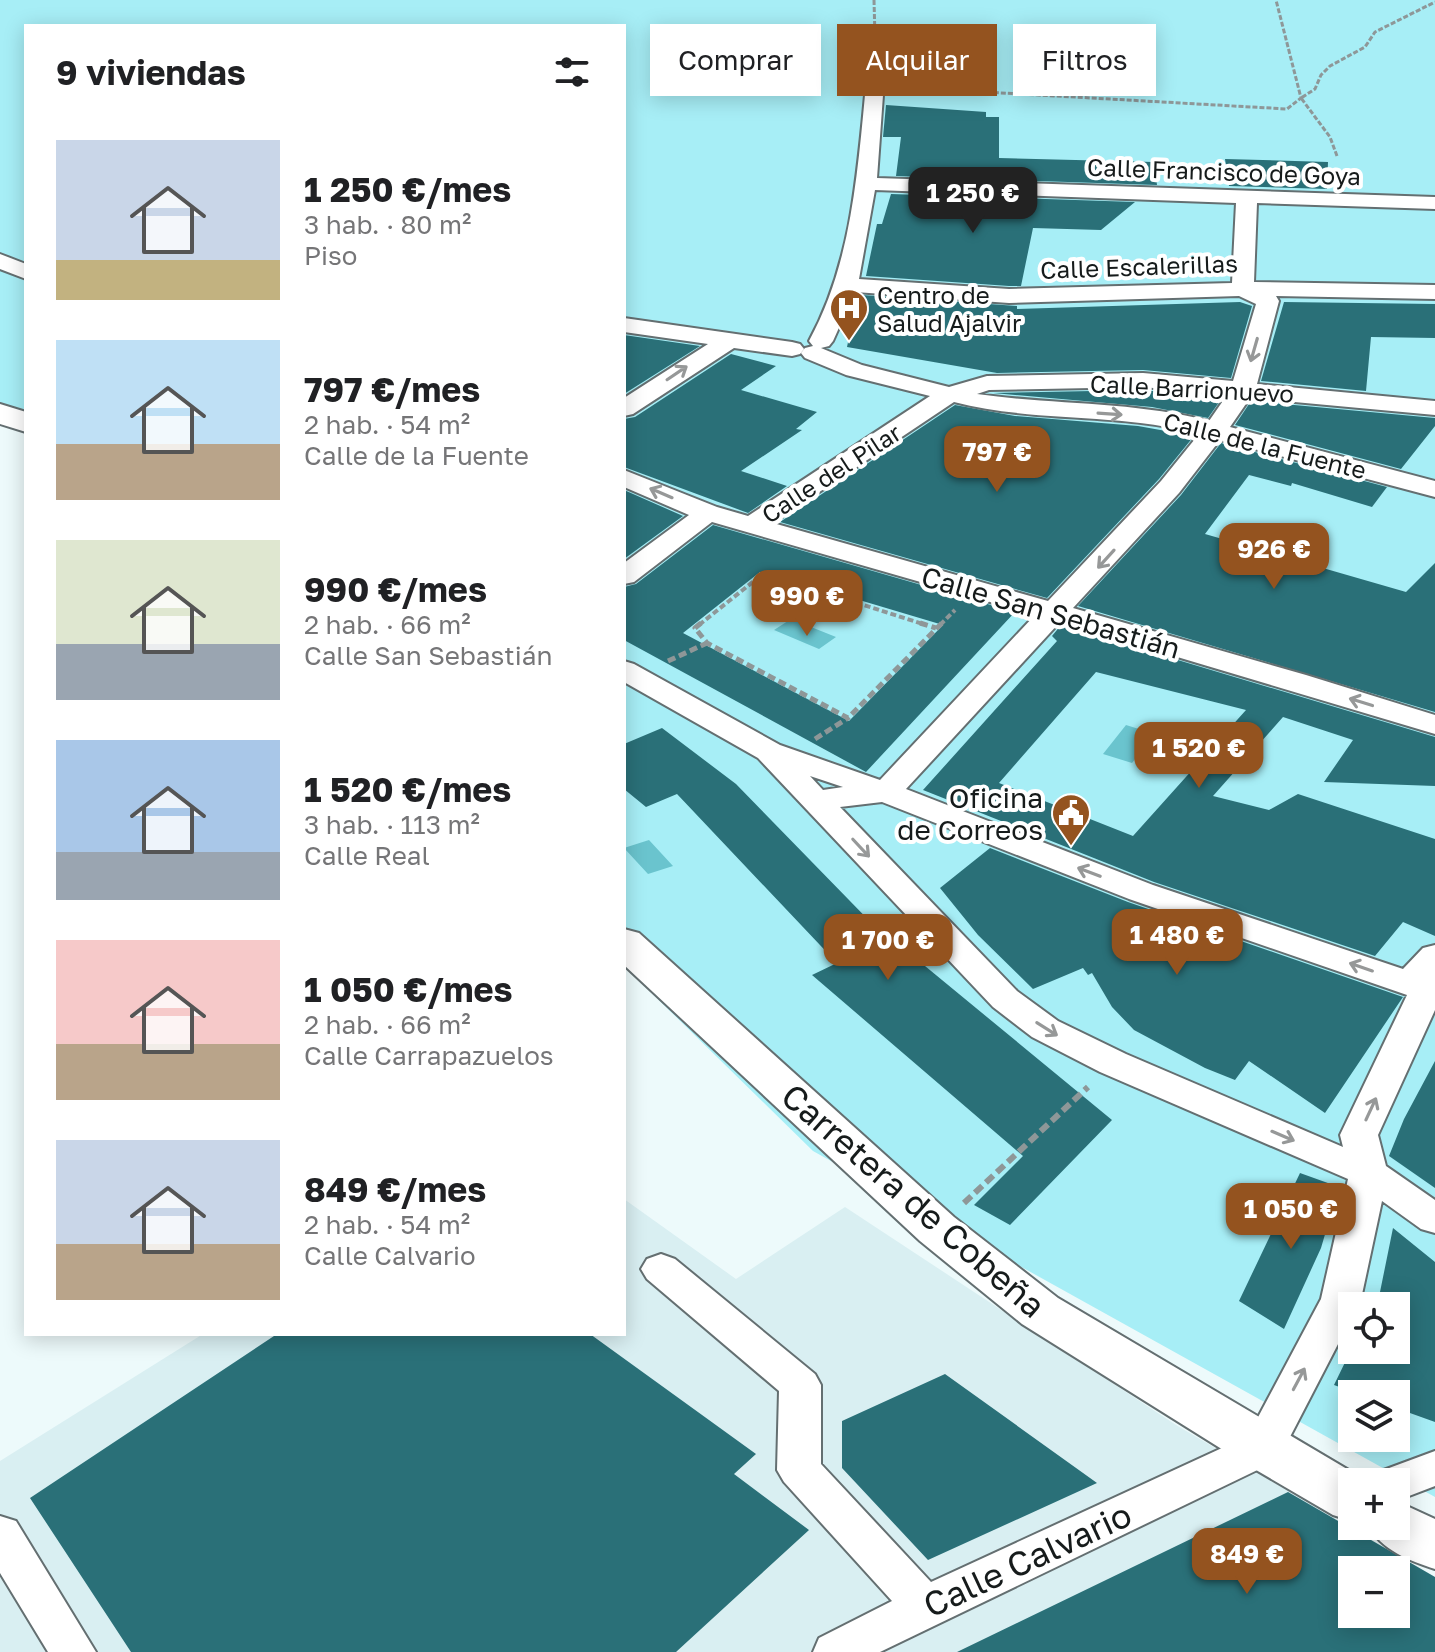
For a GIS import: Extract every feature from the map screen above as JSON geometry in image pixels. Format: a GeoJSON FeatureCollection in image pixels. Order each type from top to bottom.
{"type":"FeatureCollection","features":[{"type":"Feature","properties":{"kind":"street"},"geometry":{"type":"LineString","coordinates":[[813,347],[828,330],[862,218],[874,96]]}},
{"type":"Feature","properties":{"kind":"street","name":"Calle Francisco de Goya"},"geometry":{"type":"LineString","coordinates":[[867,184],[1435,203]]}},
{"type":"Feature","properties":{"kind":"street"},"geometry":{"type":"LineString","coordinates":[[816,800],[885,792],[1055,614],[1170,487],[1216,429],[1243,390],[1268,301],[1243,289],[1247,198]]}},
{"type":"Feature","properties":{"kind":"street"},"geometry":{"type":"LineString","coordinates":[[0,247],[24,250]]}},
{"type":"Feature","properties":{"kind":"street"},"geometry":{"type":"LineString","coordinates":[[0,261],[24,270]]}},
{"type":"Feature","properties":{"kind":"street","name":"Calle Escalerillas"},"geometry":{"type":"LineString","coordinates":[[844,285],[1009,296],[1243,289],[1435,292]]}},
{"type":"Feature","properties":{"kind":"street","name":"Calle de la Fuente"},"geometry":{"type":"LineString","coordinates":[[626,325],[813,347],[987,383]]}},
{"type":"Feature","properties":{"kind":"street"},"geometry":{"type":"LineString","coordinates":[[626,408],[731,339]]}},
{"type":"Feature","properties":{"kind":"street","name":"Calle de la Fuente"},"geometry":{"type":"LineString","coordinates":[[813,347],[854,370],[950,394],[1027,408],[1168,418],[1435,489]]}},
{"type":"Feature","properties":{"kind":"street","name":"Calle Barrionuevo"},"geometry":{"type":"LineString","coordinates":[[950,394],[987,383],[1143,380],[1435,408]]}},
{"type":"Feature","properties":{"kind":"street","name":"Calle del Pilar"},"geometry":{"type":"LineString","coordinates":[[752,525],[950,394]]}},
{"type":"Feature","properties":{"kind":"street"},"geometry":{"type":"LineString","coordinates":[[0,413],[24,422]]}},
{"type":"Feature","properties":{"kind":"street","name":"Calle San Sebastián"},"geometry":{"type":"LineString","coordinates":[[626,479],[708,513],[1296,681],[1435,725]]}},
{"type":"Feature","properties":{"kind":"street"},"geometry":{"type":"LineString","coordinates":[[626,574],[708,513]]}},
{"type":"Feature","properties":{"kind":"street"},"geometry":{"type":"LineString","coordinates":[[626,671],[769,751],[885,792],[1141,892],[1432,979],[1359,1135],[1369,1173],[1341,1299],[1263,1448]]}},
{"type":"Feature","properties":{"kind":"street"},"geometry":{"type":"LineString","coordinates":[[769,751],[1005,999],[1045,1029],[1113,1063],[1369,1173],[1435,1219]]}},
{"type":"Feature","properties":{"kind":"street","name":"Carretera de Cobeña"},"geometry":{"type":"LineString","coordinates":[[626,944],[937,1229],[1040,1311],[1338,1491]]}},
{"type":"Feature","properties":{"kind":"street"},"geometry":{"type":"LineString","coordinates":[[661,1269],[800,1385],[799,1470],[925,1606]]}},
{"type":"Feature","properties":{"kind":"street","name":"Calle Calvario"},"geometry":{"type":"LineString","coordinates":[[836,1652],[925,1606],[1263,1448]]}},
{"type":"Feature","properties":{"kind":"street"},"geometry":{"type":"LineString","coordinates":[[1410,1478],[1435,1468]]}},
{"type":"Feature","properties":{"kind":"street"},"geometry":{"type":"LineString","coordinates":[[1410,1532],[1435,1546]]}},
{"type":"Feature","properties":{"kind":"street"},"geometry":{"type":"LineString","coordinates":[[0,1534],[73,1652]]}},
{"type":"Feature","properties":{"kind":"path"},"geometry":{"type":"LineString","coordinates":[[874,0],[874,24]]}},
{"type":"Feature","properties":{"kind":"path"},"geometry":{"type":"LineString","coordinates":[[1276,0],[1301,98],[1330,137],[1337,156]]}},
{"type":"Feature","properties":{"kind":"path"},"geometry":{"type":"LineString","coordinates":[[997,95],[1287,109],[1315,89],[1321,75],[1330,66],[1365,47],[1375,32],[1432,1]]}},
{"type":"Feature","properties":{"kind":"path"},"geometry":{"type":"LineString","coordinates":[[848,718],[707,643],[695,628],[764,573],[936,628]]}},
{"type":"Feature","properties":{"kind":"path"},"geometry":{"type":"LineString","coordinates":[[811,741],[848,718],[965,601]]}},
{"type":"Feature","properties":{"kind":"path"},"geometry":{"type":"LineString","coordinates":[[667,662],[707,643]]}},
{"type":"Feature","properties":{"kind":"path"},"geometry":{"type":"LineString","coordinates":[[937,1229],[1113,1063]]}},
{"type":"Feature","properties":{"kind":"shaded area"},"geometry":{"type":"Polygon","coordinates":[[[0,0],[1435,0],[1435,1497],[1410,1483],[1410,1468],[1383,1468],[1354,1452],[1410,1452],[1410,1380],[1338,1380],[1338,1443],[813,1151],[626,968],[626,24],[24,24],[24,427],[0,418],[0,0]]]}},
{"type":"Feature","properties":{"kind":"shaded area"},"geometry":{"type":"Polygon","coordinates":[[[791,619],[836,637],[819,649],[774,630],[791,619]]]}},
{"type":"Feature","properties":{"kind":"shaded area"},"geometry":{"type":"Polygon","coordinates":[[[1126,725],[1155,734],[1132,763],[1103,754],[1126,725]]]}},
{"type":"Feature","properties":{"kind":"shaded area"},"geometry":{"type":"Polygon","coordinates":[[[649,840],[673,866],[648,874],[626,847],[649,840]]]}},
{"type":"Feature","properties":{"kind":"shaded area"},"geometry":{"type":"Polygon","coordinates":[[[626,1200],[736,1279],[845,1207],[1176,1425],[1338,1520],[1338,1540],[1372,1540],[1399,1556],[1338,1556],[1338,1628],[1410,1628],[1410,1562],[1435,1577],[1435,1652],[0,1652],[0,1461],[200,1336],[626,1336],[626,1200]]]}},
{"type":"Feature","properties":{"kind":"building"},"geometry":{"type":"Polygon","coordinates":[[[886,105],[986,112],[986,117],[999,117],[999,158],[1154,162],[1157,185],[896,176],[901,137],[883,137],[886,105]]]}},
{"type":"Feature","properties":{"kind":"building"},"geometry":{"type":"Polygon","coordinates":[[[1225,159],[1328,162],[1327,189],[1229,186],[1225,159]]]}},
{"type":"Feature","properties":{"kind":"building"},"geometry":{"type":"Polygon","coordinates":[[[891,194],[1135,202],[1101,230],[1033,228],[1021,286],[1009,286],[866,276],[877,224],[882,224],[891,194]]]}},
{"type":"Feature","properties":{"kind":"building"},"geometry":{"type":"Polygon","coordinates":[[[862,295],[1017,306],[1017,309],[1240,302],[1252,306],[1231,378],[1143,370],[997,373],[847,347],[857,299],[861,299],[862,295]]]}},
{"type":"Feature","properties":{"kind":"building"},"geometry":{"type":"Polygon","coordinates":[[[1284,302],[1435,304],[1435,338],[1371,337],[1366,391],[1261,381],[1284,302]]]}},
{"type":"Feature","properties":{"kind":"building"},"geometry":{"type":"Polygon","coordinates":[[[626,335],[700,346],[626,393],[626,335]]]}},
{"type":"Feature","properties":{"kind":"building"},"geometry":{"type":"Polygon","coordinates":[[[731,354],[776,366],[741,390],[817,412],[796,429],[802,430],[741,471],[787,486],[748,513],[626,468],[626,419],[635,417],[731,354]]]}},
{"type":"Feature","properties":{"kind":"building"},"geometry":{"type":"Polygon","coordinates":[[[1143,390],[1222,398],[1208,418],[1152,407],[993,393],[1143,390]]]}},
{"type":"Feature","properties":{"kind":"building"},"geometry":{"type":"Polygon","coordinates":[[[1251,401],[1435,418],[1435,426],[1401,469],[1235,425],[1251,401]]]}},
{"type":"Feature","properties":{"kind":"building"},"geometry":{"type":"Polygon","coordinates":[[[955,405],[1015,416],[1138,426],[1194,436],[1159,479],[1047,598],[780,522],[955,405]]]}},
{"type":"Feature","properties":{"kind":"building"},"geometry":{"type":"Polygon","coordinates":[[[1221,443],[1387,487],[1372,507],[1292,483],[1291,486],[1249,475],[1205,534],[1406,592],[1435,563],[1435,712],[1078,606],[1181,495],[1221,443]]]}},
{"type":"Feature","properties":{"kind":"building"},"geometry":{"type":"Polygon","coordinates":[[[626,491],[683,516],[626,558],[626,491]]]}},
{"type":"Feature","properties":{"kind":"building"},"geometry":{"type":"Polygon","coordinates":[[[713,525],[1015,612],[866,772],[626,641],[626,586],[636,584],[713,525]],[[760,572],[683,633],[849,721],[943,625],[760,572]]]}},
{"type":"Feature","properties":{"kind":"building"},"geometry":{"type":"Polygon","coordinates":[[[1061,625],[1435,737],[1435,786],[1324,782],[1353,740],[1283,717],[1213,796],[1269,810],[1298,794],[1435,839],[1435,936],[1403,922],[1375,956],[1154,882],[923,790],[1057,641],[1052,636],[1061,625]],[[1096,672],[999,783],[1133,836],[1246,710],[1096,672]]]}},
{"type":"Feature","properties":{"kind":"building"},"geometry":{"type":"Polygon","coordinates":[[[662,728],[736,784],[888,940],[891,938],[1112,1120],[1010,1225],[974,1205],[1023,1156],[812,975],[837,963],[677,794],[646,807],[626,791],[626,743],[662,728]]]}},
{"type":"Feature","properties":{"kind":"building"},"geometry":{"type":"Polygon","coordinates":[[[990,848],[1128,902],[1403,997],[1325,1113],[1249,1061],[1235,1080],[1205,1068],[1134,1030],[1112,1007],[1092,973],[1088,975],[1083,968],[1033,989],[978,935],[940,888],[990,848]]]}},
{"type":"Feature","properties":{"kind":"building"},"geometry":{"type":"Polygon","coordinates":[[[1435,1061],[1435,1188],[1389,1156],[1404,1119],[1435,1061]]]}},
{"type":"Feature","properties":{"kind":"building"},"geometry":{"type":"Polygon","coordinates":[[[1300,1173],[1339,1187],[1321,1248],[1284,1329],[1239,1301],[1300,1173]]]}},
{"type":"Feature","properties":{"kind":"building"},"geometry":{"type":"Polygon","coordinates":[[[1393,1228],[1435,1262],[1435,1422],[1410,1413],[1410,1380],[1338,1380],[1338,1386],[1334,1385],[1344,1364],[1410,1364],[1410,1292],[1380,1292],[1393,1228]]]}},
{"type":"Feature","properties":{"kind":"building"},"geometry":{"type":"Polygon","coordinates":[[[274,1336],[593,1336],[756,1454],[734,1474],[809,1530],[676,1652],[131,1652],[30,1498],[274,1336]]]}},
{"type":"Feature","properties":{"kind":"building"},"geometry":{"type":"Polygon","coordinates":[[[945,1374],[1097,1483],[928,1560],[842,1468],[842,1421],[945,1374]]]}},
{"type":"Feature","properties":{"kind":"building"},"geometry":{"type":"Polygon","coordinates":[[[1288,1492],[1338,1521],[1338,1540],[1371,1540],[1399,1556],[1338,1556],[1338,1628],[1410,1628],[1410,1563],[1435,1577],[1435,1652],[957,1652],[1288,1492]]]}},
{"type":"Feature","properties":{"kind":"place","name":"Centro de Salud Ajalvir"},"geometry":{"type":"Point","coordinates":[849,342]}},
{"type":"Feature","properties":{"kind":"place","name":"Oficina de Correos"},"geometry":{"type":"Point","coordinates":[1071,847]}}]}
